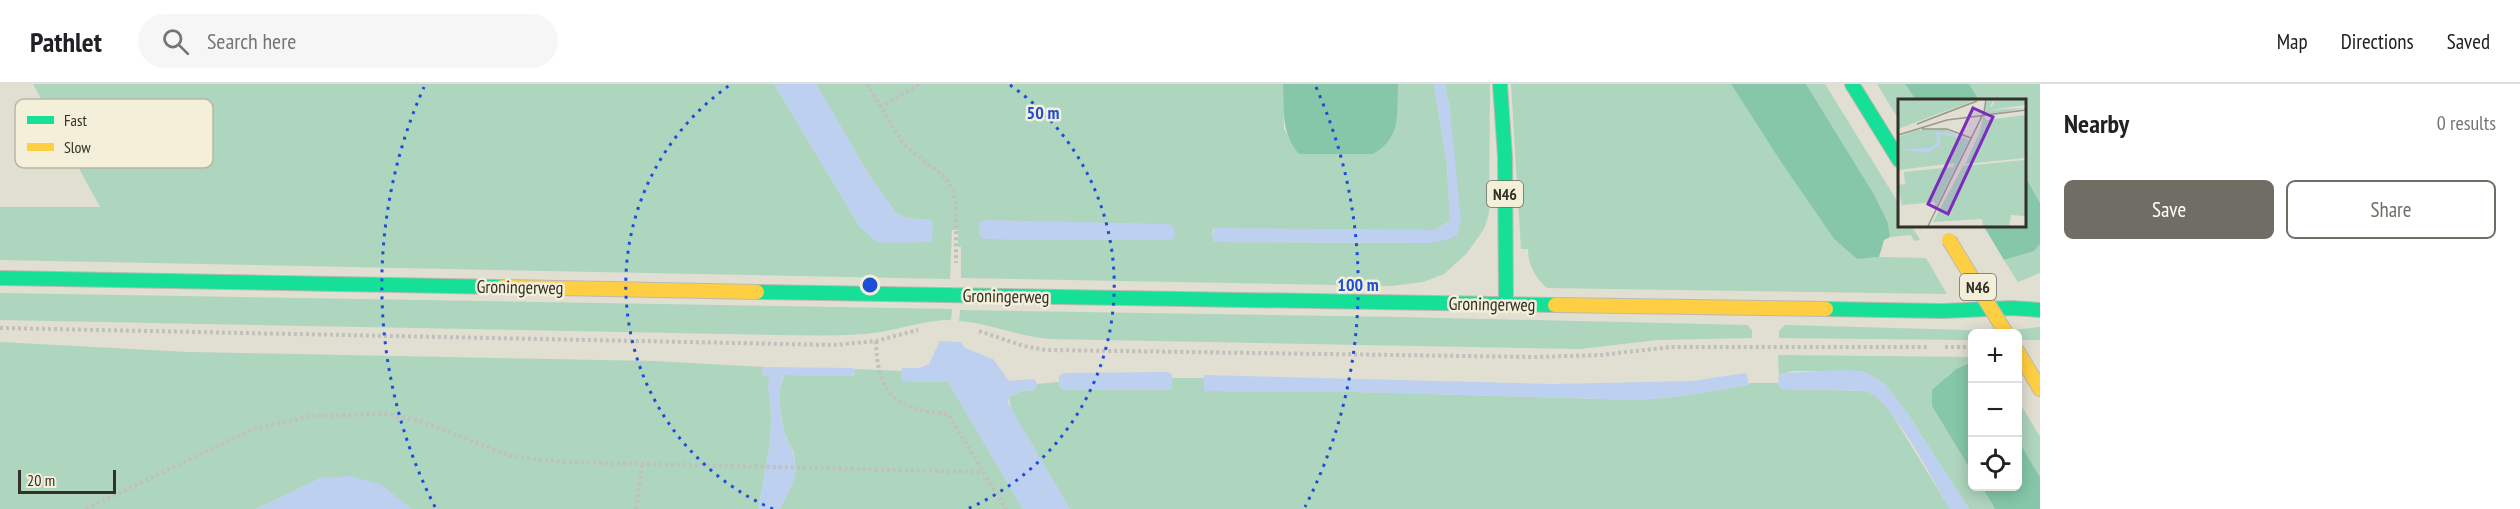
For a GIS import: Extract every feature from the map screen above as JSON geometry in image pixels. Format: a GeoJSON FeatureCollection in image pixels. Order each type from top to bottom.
{"type":"FeatureCollection","features":[{"type":"Feature","properties":{"kind":"main road","name":"N46"},"geometry":{"type":"LineString","coordinates":[[1500,84],[1505,156],[1506,305]]}},
{"type":"Feature","properties":{"kind":"main road"},"geometry":{"type":"LineString","coordinates":[[1852,84],[1898,158]]}},
{"type":"Feature","properties":{"kind":"main road","name":"N46"},"geometry":{"type":"LineString","coordinates":[[1941,226],[2004,329]]}},
{"type":"Feature","properties":{"kind":"main road","name":"Groningerweg"},"geometry":{"type":"LineString","coordinates":[[0,278],[1506,305],[1942,311],[2011,308],[2040,310]]}},
{"type":"Feature","properties":{"kind":"main road"},"geometry":{"type":"LineString","coordinates":[[2011,308],[2029,295]]}},
{"type":"Feature","properties":{"kind":"main road"},"geometry":{"type":"LineString","coordinates":[[2022,359],[2039,387]]}},
{"type":"Feature","properties":{"kind":"path"},"geometry":{"type":"LineString","coordinates":[[867,84],[904,145],[945,177],[953,191],[956,249],[955,296]]}},
{"type":"Feature","properties":{"kind":"path"},"geometry":{"type":"LineString","coordinates":[[880,107],[920,84]]}},
{"type":"Feature","properties":{"kind":"path"},"geometry":{"type":"LineString","coordinates":[[0,328],[834,345],[876,341],[921,329]]}},
{"type":"Feature","properties":{"kind":"path","name":"Groningerweg"},"geometry":{"type":"LineString","coordinates":[[971,329],[1024,346],[1046,350],[1535,357],[1601,356],[1671,347],[1968,347]]}},
{"type":"Feature","properties":{"kind":"path"},"geometry":{"type":"LineString","coordinates":[[876,341],[885,389],[896,399],[917,409],[948,414],[1006,509]]}},
{"type":"Feature","properties":{"kind":"path"},"geometry":{"type":"LineString","coordinates":[[86,509],[254,429],[312,416],[386,414],[420,421],[511,456],[562,462],[821,470],[983,472]]}},
{"type":"Feature","properties":{"kind":"path"},"geometry":{"type":"LineString","coordinates":[[636,509],[642,465]]}},
{"type":"Feature","properties":{"kind":"green space"},"geometry":{"type":"Polygon","coordinates":[[[33,84],[774,84],[860,227],[933,222],[907,218],[896,213],[869,175],[816,84],[1283,84],[1284,129],[1299,154],[1373,154],[1389,140],[1396,124],[1398,84],[1434,84],[1447,166],[1450,221],[1434,230],[1213,229],[1212,236],[1215,242],[1428,243],[1456,235],[1450,109],[1445,84],[1490,84],[1489,213],[1484,229],[1467,253],[1444,274],[1423,282],[1391,286],[961,278],[961,247],[958,247],[958,230],[952,230],[950,279],[0,260],[0,207],[100,207],[79,168],[213,168],[213,99],[41,99],[33,84]],[[980,222],[979,234],[984,239],[1171,240],[980,222]]]}},
{"type":"Feature","properties":{"kind":"green space"},"geometry":{"type":"Polygon","coordinates":[[[1283,84],[1398,84],[1397,115],[1393,132],[1382,148],[1373,154],[1299,154],[1286,129],[1283,84]]]}},
{"type":"Feature","properties":{"kind":"green space"},"geometry":{"type":"Polygon","coordinates":[[[1511,84],[1731,84],[1834,239],[1857,259],[1926,258],[1947,294],[1547,288],[1533,270],[1528,249],[1521,249],[1511,84]]]}},
{"type":"Feature","properties":{"kind":"green space"},"geometry":{"type":"Polygon","coordinates":[[[1731,84],[1806,84],[1875,196],[1888,223],[1890,237],[1884,240],[1879,257],[1857,259],[1834,239],[1731,84]]]}},
{"type":"Feature","properties":{"kind":"green space"},"geometry":{"type":"Polygon","coordinates":[[[1806,84],[1825,84],[1898,202],[1898,226],[1912,226],[1920,240],[1914,241],[1911,235],[1890,237],[1888,223],[1875,196],[1806,84]]]}},
{"type":"Feature","properties":{"kind":"green space"},"geometry":{"type":"Polygon","coordinates":[[[1877,84],[1905,84],[1915,99],[1898,99],[1898,118],[1877,84]]]}},
{"type":"Feature","properties":{"kind":"green space"},"geometry":{"type":"Polygon","coordinates":[[[1905,84],[1969,84],[1978,99],[1915,99],[1905,84]]]}},
{"type":"Feature","properties":{"kind":"green space"},"geometry":{"type":"Polygon","coordinates":[[[1969,84],[2040,84],[2040,203],[2025,176],[2025,99],[1978,99],[1969,84]]]}},
{"type":"Feature","properties":{"kind":"green space"},"geometry":{"type":"Polygon","coordinates":[[[2025,176],[2040,203],[2040,244],[2034,251],[2004,260],[1984,226],[2025,226],[2025,176]]]}},
{"type":"Feature","properties":{"kind":"green space"},"geometry":{"type":"Polygon","coordinates":[[[2040,244],[2040,273],[2018,282],[2004,260],[2034,251],[2040,244]]]}},
{"type":"Feature","properties":{"kind":"green space"},"geometry":{"type":"Polygon","coordinates":[[[0,293],[952,309],[951,320],[868,334],[777,335],[0,320],[0,293]]]}},
{"type":"Feature","properties":{"kind":"green space"},"geometry":{"type":"Polygon","coordinates":[[[960,310],[1747,325],[1752,330],[1752,338],[1658,340],[1580,349],[1051,339],[959,321],[960,310]]]}},
{"type":"Feature","properties":{"kind":"green space"},"geometry":{"type":"Polygon","coordinates":[[[1785,325],[1968,330],[1968,340],[1779,338],[1779,331],[1785,325]]]}},
{"type":"Feature","properties":{"kind":"green space"},"geometry":{"type":"Polygon","coordinates":[[[2040,327],[2040,340],[2022,340],[2021,329],[2040,327]]]}},
{"type":"Feature","properties":{"kind":"green space"},"geometry":{"type":"Polygon","coordinates":[[[0,342],[188,352],[654,361],[763,367],[762,375],[770,379],[768,386],[771,417],[767,463],[758,509],[412,509],[321,478],[256,509],[0,509],[0,342]]]}},
{"type":"Feature","properties":{"kind":"green space"},"geometry":{"type":"Polygon","coordinates":[[[1778,355],[1968,357],[1968,364],[1950,374],[1942,382],[1932,406],[1968,465],[1968,491],[1984,491],[1995,509],[1969,509],[1906,411],[1885,384],[1863,371],[1792,371],[1779,375],[1778,355]]]}},
{"type":"Feature","properties":{"kind":"green space"},"geometry":{"type":"Polygon","coordinates":[[[1968,364],[1968,465],[1932,406],[1932,390],[1956,369],[1968,364]]]}},
{"type":"Feature","properties":{"kind":"green space"},"geometry":{"type":"Polygon","coordinates":[[[855,369],[902,371],[901,381],[948,382],[1023,509],[779,509],[794,474],[795,461],[794,453],[785,434],[782,417],[780,393],[783,380],[786,375],[854,376],[855,369]]]}},
{"type":"Feature","properties":{"kind":"green space"},"geometry":{"type":"Polygon","coordinates":[[[1172,378],[1204,378],[1204,391],[1355,392],[1639,400],[1675,397],[1750,383],[1778,383],[1778,386],[1784,389],[1867,391],[1882,401],[1893,416],[1950,509],[1070,509],[1011,409],[1009,397],[1019,392],[1035,390],[1037,384],[1059,382],[1059,387],[1064,390],[1168,390],[1172,388],[1172,378]]]}},
{"type":"Feature","properties":{"kind":"green space"},"geometry":{"type":"Polygon","coordinates":[[[2022,407],[2040,437],[2040,477],[2022,447],[2022,407]]]}},
{"type":"Feature","properties":{"kind":"green space"},"geometry":{"type":"Polygon","coordinates":[[[2022,447],[2040,477],[2040,509],[1995,509],[1984,491],[2022,491],[2022,447]]]}},
{"type":"Feature","properties":{"kind":"water"},"geometry":{"type":"Polygon","coordinates":[[[774,84],[816,84],[869,175],[896,213],[907,218],[933,222],[932,242],[883,243],[874,240],[860,227],[774,84]]]}},
{"type":"Feature","properties":{"kind":"water"},"geometry":{"type":"Polygon","coordinates":[[[1434,84],[1445,84],[1450,109],[1461,219],[1457,235],[1446,240],[1428,243],[1215,242],[1212,236],[1215,228],[1434,230],[1450,221],[1447,166],[1434,84]]]}},
{"type":"Feature","properties":{"kind":"water"},"geometry":{"type":"Polygon","coordinates":[[[985,220],[1169,224],[1175,229],[1174,238],[1171,240],[983,239],[979,234],[980,222],[985,220]]]}},
{"type":"Feature","properties":{"kind":"water"},"geometry":{"type":"Polygon","coordinates":[[[940,341],[961,342],[965,348],[993,359],[1009,381],[1033,379],[1036,381],[1035,390],[1019,392],[1009,397],[1008,403],[1070,509],[1023,509],[948,382],[901,381],[902,368],[920,368],[929,364],[940,341]]]}},
{"type":"Feature","properties":{"kind":"water"},"geometry":{"type":"Polygon","coordinates":[[[763,367],[855,369],[854,376],[786,375],[782,378],[780,399],[782,421],[794,456],[796,470],[792,486],[779,509],[758,509],[767,463],[771,417],[769,379],[762,375],[763,367]]]}},
{"type":"Feature","properties":{"kind":"water"},"geometry":{"type":"Polygon","coordinates":[[[1863,371],[1885,384],[1906,411],[1969,509],[1950,509],[1901,427],[1878,399],[1867,391],[1784,389],[1778,386],[1779,375],[1784,373],[1863,371]]]}},
{"type":"Feature","properties":{"kind":"water"},"geometry":{"type":"Polygon","coordinates":[[[1168,372],[1172,375],[1172,388],[1168,390],[1063,390],[1059,387],[1059,376],[1064,373],[1168,372]]]}},
{"type":"Feature","properties":{"kind":"water"},"geometry":{"type":"Polygon","coordinates":[[[1746,373],[1749,385],[1675,397],[1639,400],[1355,392],[1204,391],[1204,375],[1553,384],[1692,381],[1746,373]]]}},
{"type":"Feature","properties":{"kind":"water"},"geometry":{"type":"Polygon","coordinates":[[[350,476],[380,484],[412,509],[256,509],[321,478],[350,476]]]}},
{"type":"Feature","properties":{"kind":"traffic: fast"},"geometry":{"type":"LineString","coordinates":[[1500,84],[1505,157],[1506,305]]}},
{"type":"Feature","properties":{"kind":"traffic: fast"},"geometry":{"type":"LineString","coordinates":[[1852,84],[1898,158]]}},
{"type":"Feature","properties":{"kind":"traffic: fast"},"geometry":{"type":"LineString","coordinates":[[0,278],[502,287]]}},
{"type":"Feature","properties":{"kind":"traffic: fast"},"geometry":{"type":"LineString","coordinates":[[757,292],[1555,305]]}},
{"type":"Feature","properties":{"kind":"traffic: fast"},"geometry":{"type":"LineString","coordinates":[[1826,309],[1942,311],[2011,308],[2040,310]]}},
{"type":"Feature","properties":{"kind":"traffic: slow"},"geometry":{"type":"LineString","coordinates":[[1949,240],[2004,329]]}},
{"type":"Feature","properties":{"kind":"traffic: slow"},"geometry":{"type":"LineString","coordinates":[[502,287],[757,292]]}},
{"type":"Feature","properties":{"kind":"traffic: slow"},"geometry":{"type":"LineString","coordinates":[[1555,305],[1826,309]]}},
{"type":"Feature","properties":{"kind":"traffic: slow"},"geometry":{"type":"LineString","coordinates":[[2022,359],[2040,389]]}}]}
